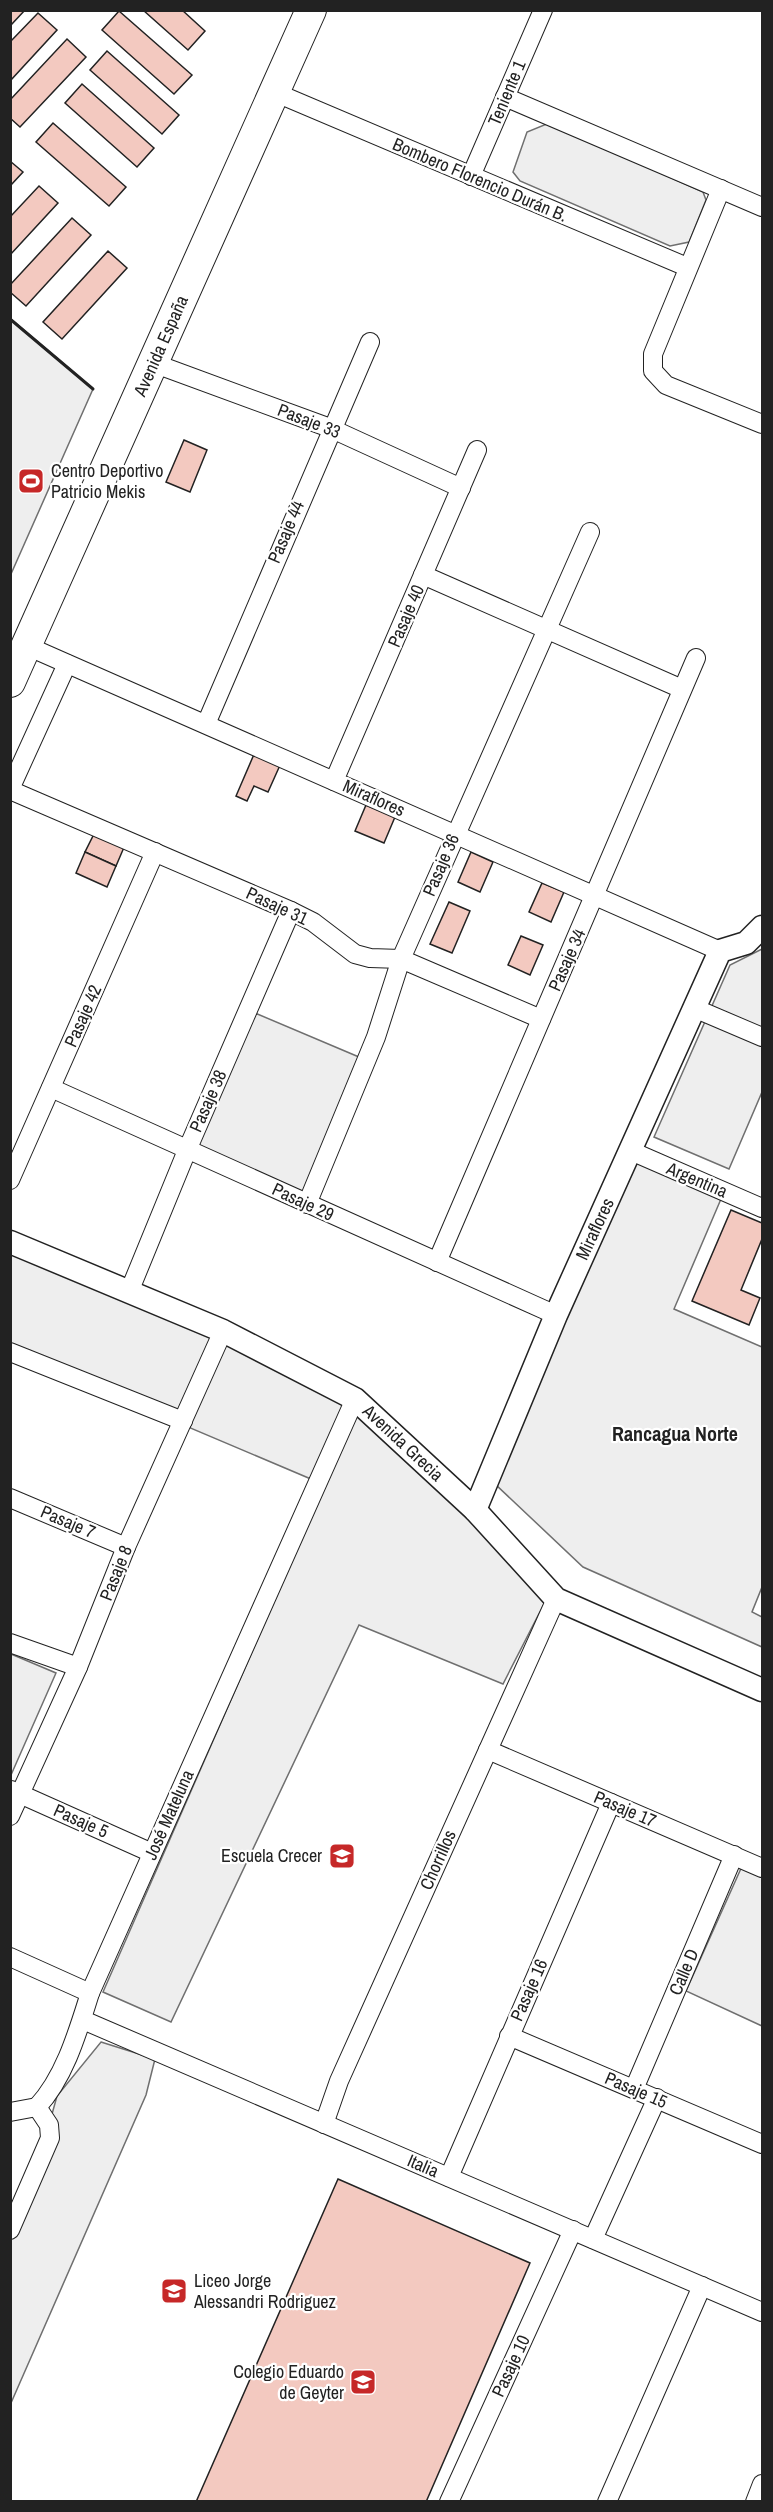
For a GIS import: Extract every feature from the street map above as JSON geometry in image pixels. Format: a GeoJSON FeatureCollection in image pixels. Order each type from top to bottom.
{"type":"FeatureCollection","features":[{"type":"Feature","properties":{"kind":"main road","name":"Avenida España"},"geometry":{"type":"LineString","coordinates":[[10,682],[311,10]]}},
{"type":"Feature","properties":{"kind":"street","name":"Teniente 1"},"geometry":{"type":"LineString","coordinates":[[471,176],[543,10]]}},
{"type":"Feature","properties":{"kind":"street","name":"Bombero Florencio Durán B."},"geometry":{"type":"LineString","coordinates":[[274,92],[687,267]]}},
{"type":"Feature","properties":{"kind":"street"},"geometry":{"type":"LineString","coordinates":[[505,97],[762,207]]}},
{"type":"Feature","properties":{"kind":"street"},"geometry":{"type":"LineString","coordinates":[[721,189],[653,354],[653,371],[666,385],[762,424]]}},
{"type":"Feature","properties":{"kind":"street","name":"Pasaje 44"},"geometry":{"type":"LineString","coordinates":[[206,724],[330,429],[370,342]]}},
{"type":"Feature","properties":{"kind":"street","name":"Pasaje 33"},"geometry":{"type":"LineString","coordinates":[[153,363],[330,429],[461,488]]}},
{"type":"Feature","properties":{"kind":"street","name":"Pasaje 40"},"geometry":{"type":"LineString","coordinates":[[334,781],[477,450]]}},
{"type":"Feature","properties":{"kind":"street","name":"Pasaje 36"},"geometry":{"type":"LineString","coordinates":[[307,1204],[376,1037],[401,959],[590,532]]}},
{"type":"Feature","properties":{"kind":"street"},"geometry":{"type":"LineString","coordinates":[[423,575],[682,689]]}},
{"type":"Feature","properties":{"kind":"street","name":"Miraflores"},"geometry":{"type":"LineString","coordinates":[[27,646],[720,951],[556,1315],[475,1510]]}},
{"type":"Feature","properties":{"kind":"street","name":"Pasaje 34"},"geometry":{"type":"LineString","coordinates":[[437,1262],[696,658]]}},
{"type":"Feature","properties":{"kind":"street"},"geometry":{"type":"LineString","coordinates":[[10,790],[67,664]]}},
{"type":"Feature","properties":{"kind":"street","name":"Pasaje 31"},"geometry":{"type":"LineString","coordinates":[[10,790],[291,911],[313,922],[355,954],[370,958],[401,959],[541,1019]]}},
{"type":"Feature","properties":{"kind":"street","name":"Pasaje 42"},"geometry":{"type":"LineString","coordinates":[[10,1180],[155,852]]}},
{"type":"Feature","properties":{"kind":"street","name":"Pasaje 38"},"geometry":{"type":"LineString","coordinates":[[129,1292],[188,1148],[291,911]]}},
{"type":"Feature","properties":{"kind":"street"},"geometry":{"type":"LineString","coordinates":[[720,951],[746,943],[762,927]]}},
{"type":"Feature","properties":{"kind":"street"},"geometry":{"type":"LineString","coordinates":[[694,1008],[762,1037]]}},
{"type":"Feature","properties":{"kind":"street","name":"Pasaje 29"},"geometry":{"type":"LineString","coordinates":[[51,1088],[556,1315]]}},
{"type":"Feature","properties":{"kind":"street","name":"Argentina"},"geometry":{"type":"LineString","coordinates":[[631,1151],[762,1208]]}},
{"type":"Feature","properties":{"kind":"street","name":"Avenida Grecia"},"geometry":{"type":"LineString","coordinates":[[10,1242],[223,1331],[355,1400],[475,1510],[556,1599],[762,1690]]}},
{"type":"Feature","properties":{"kind":"street","name":"Pasaje 8"},"geometry":{"type":"LineString","coordinates":[[10,1816],[16,1792],[78,1668],[126,1547],[223,1331]]}},
{"type":"Feature","properties":{"kind":"street"},"geometry":{"type":"LineString","coordinates":[[10,1352],[183,1420]]}},
{"type":"Feature","properties":{"kind":"street","name":"José Mateluna"},"geometry":{"type":"LineString","coordinates":[[37,2107],[47,2097],[56,2080],[83,2020],[90,1993],[355,1400]]}},
{"type":"Feature","properties":{"kind":"street","name":"Pasaje 7"},"geometry":{"type":"LineString","coordinates":[[10,1498],[126,1547]]}},
{"type":"Feature","properties":{"kind":"street","name":"Chorrillos"},"geometry":{"type":"LineString","coordinates":[[324,2124],[339,2081],[556,1599]]}},
{"type":"Feature","properties":{"kind":"street"},"geometry":{"type":"LineString","coordinates":[[10,1643],[78,1668]]}},
{"type":"Feature","properties":{"kind":"street","name":"Pasaje 17"},"geometry":{"type":"LineString","coordinates":[[488,1750],[762,1868]]}},
{"type":"Feature","properties":{"kind":"street","name":"Pasaje 5"},"geometry":{"type":"LineString","coordinates":[[16,1792],[152,1853]]}},
{"type":"Feature","properties":{"kind":"street","name":"Pasaje 16"},"geometry":{"type":"LineString","coordinates":[[449,2177],[611,1803]]}},
{"type":"Feature","properties":{"kind":"street","name":"Calle D"},"geometry":{"type":"LineString","coordinates":[[634,2089],[734,1855]]}},
{"type":"Feature","properties":{"kind":"street"},"geometry":{"type":"LineString","coordinates":[[10,1957],[90,1993]]}},
{"type":"Feature","properties":{"kind":"street","name":"Italia"},"geometry":{"type":"LineString","coordinates":[[83,2020],[762,2312]]}},
{"type":"Feature","properties":{"kind":"street","name":"Pasaje 15"},"geometry":{"type":"LineString","coordinates":[[509,2036],[762,2144]]}},
{"type":"Feature","properties":{"kind":"street"},"geometry":{"type":"LineString","coordinates":[[593,2239],[657,2098]]}},
{"type":"Feature","properties":{"kind":"street"},"geometry":{"type":"LineString","coordinates":[[10,2112],[37,2107],[49,2125],[50,2138],[10,2229]]}},
{"type":"Feature","properties":{"kind":"street","name":"Pasaje 10"},"geometry":{"type":"LineString","coordinates":[[449,2502],[573,2230]]}},
{"type":"Feature","properties":{"kind":"street"},"geometry":{"type":"LineString","coordinates":[[607,2502],[702,2286]]}},
{"type":"Feature","properties":{"kind":"street"},"geometry":{"type":"LineString","coordinates":[[755,2502],[762,2484]]}},
{"type":"Feature","properties":{"kind":"shaded area"},"geometry":{"type":"Polygon","coordinates":[[[549,123],[703,192],[706,200],[689,242],[670,246],[520,181],[513,172],[527,132],[549,123]]]}},
{"type":"Feature","properties":{"kind":"shaded area","name":"Centro Deportivo Patricio Mekis"},"geometry":{"type":"Polygon","coordinates":[[[11,319],[93,389],[11,574],[11,319]]]}},
{"type":"Feature","properties":{"kind":"shaded area"},"geometry":{"type":"Polygon","coordinates":[[[762,949],[762,1092],[729,1169],[654,1137],[730,965],[762,949]]]}},
{"type":"Feature","properties":{"kind":"shaded area"},"geometry":{"type":"Polygon","coordinates":[[[255,1013],[366,1060],[307,1196],[196,1147],[255,1013]]]}},
{"type":"Feature","properties":{"kind":"shaded area"},"geometry":{"type":"Polygon","coordinates":[[[635,1162],[721,1199],[674,1309],[762,1347],[762,1587],[752,1612],[762,1617],[762,1647],[583,1567],[494,1483],[635,1162]]]}},
{"type":"Feature","properties":{"kind":"shaded area"},"geometry":{"type":"Polygon","coordinates":[[[10,1254],[233,1344],[347,1403],[471,1512],[547,1598],[503,1684],[359,1625],[171,2022],[103,1992],[325,1485],[11,1352],[10,1254]]]}},
{"type":"Feature","properties":{"kind":"shaded area"},"geometry":{"type":"Polygon","coordinates":[[[11,1654],[56,1673],[11,1775],[11,1654]]]}},
{"type":"Feature","properties":{"kind":"shaded area"},"geometry":{"type":"Polygon","coordinates":[[[743,1864],[762,1873],[762,2026],[686,1991],[743,1864]]]}},
{"type":"Feature","properties":{"kind":"shaded area"},"geometry":{"type":"Polygon","coordinates":[[[101,2042],[155,2059],[146,2095],[11,2403],[11,2216],[49,2125],[57,2096],[101,2042]]]}},
{"type":"Feature","properties":{"kind":"building"},"geometry":{"type":"Polygon","coordinates":[[[10,10],[25,10],[10,26],[10,10]]]}},
{"type":"Feature","properties":{"kind":"building"},"geometry":{"type":"Polygon","coordinates":[[[143,10],[182,10],[205,31],[188,50],[143,10]]]}},
{"type":"Feature","properties":{"kind":"building"},"geometry":{"type":"Polygon","coordinates":[[[119,11],[192,75],[174,94],[102,30],[119,11]]]}},
{"type":"Feature","properties":{"kind":"building"},"geometry":{"type":"Polygon","coordinates":[[[38,13],[57,30],[10,81],[10,42],[38,13]]]}},
{"type":"Feature","properties":{"kind":"building"},"geometry":{"type":"Polygon","coordinates":[[[67,39],[86,57],[20,127],[10,118],[10,100],[67,39]]]}},
{"type":"Feature","properties":{"kind":"building"},"geometry":{"type":"Polygon","coordinates":[[[107,51],[179,115],[162,134],[90,70],[107,51]]]}},
{"type":"Feature","properties":{"kind":"building"},"geometry":{"type":"Polygon","coordinates":[[[82,84],[154,148],[137,167],[65,103],[82,84]]]}},
{"type":"Feature","properties":{"kind":"building"},"geometry":{"type":"Polygon","coordinates":[[[53,123],[126,187],[109,206],[36,142],[53,123]]]}},
{"type":"Feature","properties":{"kind":"building"},"geometry":{"type":"Polygon","coordinates":[[[10,161],[23,172],[10,186],[10,161]]]}},
{"type":"Feature","properties":{"kind":"building"},"geometry":{"type":"Polygon","coordinates":[[[39,186],[58,203],[10,255],[10,217],[39,186]]]}},
{"type":"Feature","properties":{"kind":"building"},"geometry":{"type":"Polygon","coordinates":[[[72,218],[91,235],[26,306],[10,292],[10,285],[72,218]]]}},
{"type":"Feature","properties":{"kind":"building"},"geometry":{"type":"Polygon","coordinates":[[[108,251],[127,268],[62,339],[43,322],[108,251]]]}},
{"type":"Feature","properties":{"kind":"building"},"geometry":{"type":"Polygon","coordinates":[[[184,440],[207,450],[190,492],[166,482],[184,440]]]}},
{"type":"Feature","properties":{"kind":"building"},"geometry":{"type":"Polygon","coordinates":[[[255,752],[281,763],[268,792],[254,786],[247,801],[236,796],[255,752]]]}},
{"type":"Feature","properties":{"kind":"building"},"geometry":{"type":"Polygon","coordinates":[[[366,805],[395,817],[384,843],[355,831],[366,805]]]}},
{"type":"Feature","properties":{"kind":"building"},"geometry":{"type":"Polygon","coordinates":[[[95,832],[125,845],[116,866],[85,852],[95,832]]]}},
{"type":"Feature","properties":{"kind":"building"},"geometry":{"type":"Polygon","coordinates":[[[85,852],[116,866],[107,887],[76,873],[85,852]]]}},
{"type":"Feature","properties":{"kind":"building"},"geometry":{"type":"Polygon","coordinates":[[[471,852],[493,862],[480,892],[458,882],[471,852]]]}},
{"type":"Feature","properties":{"kind":"building"},"geometry":{"type":"Polygon","coordinates":[[[542,883],[564,892],[551,922],[529,912],[542,883]]]}},
{"type":"Feature","properties":{"kind":"building"},"geometry":{"type":"Polygon","coordinates":[[[449,902],[470,911],[452,953],[430,944],[449,902]]]}},
{"type":"Feature","properties":{"kind":"building"},"geometry":{"type":"Polygon","coordinates":[[[521,936],[543,945],[530,975],[508,965],[521,936]]]}},
{"type":"Feature","properties":{"kind":"building"},"geometry":{"type":"Polygon","coordinates":[[[731,1210],[762,1223],[762,1239],[741,1290],[760,1298],[749,1325],[692,1301],[731,1210]]]}},
{"type":"Feature","properties":{"kind":"building","name":"Colegio Eduardo de Geyter"},"geometry":{"type":"Polygon","coordinates":[[[338,2179],[530,2263],[426,2502],[196,2502],[338,2179]]]}},
{"type":"Feature","properties":{"kind":"wall"},"geometry":{"type":"LineString","coordinates":[[10,319],[93,389]]}},
{"type":"Feature","properties":{"kind":"place","name":"Centro Deportivo Patricio Mekis"},"geometry":{"type":"Point","coordinates":[31,481]}},
{"type":"Feature","properties":{"kind":"place","name":"Escuela Crecer"},"geometry":{"type":"Point","coordinates":[342,1856]}},
{"type":"Feature","properties":{"kind":"place","name":"Liceo Jorge Alessandri Rodriguez"},"geometry":{"type":"Point","coordinates":[174,2291]}},
{"type":"Feature","properties":{"kind":"place","name":"Colegio Eduardo de Geyter"},"geometry":{"type":"Point","coordinates":[363,2382]}},
{"type":"Feature","properties":{"kind":"district","name":"Rancagua Norte"},"geometry":{"type":"Point","coordinates":[675,1434]}}]}
